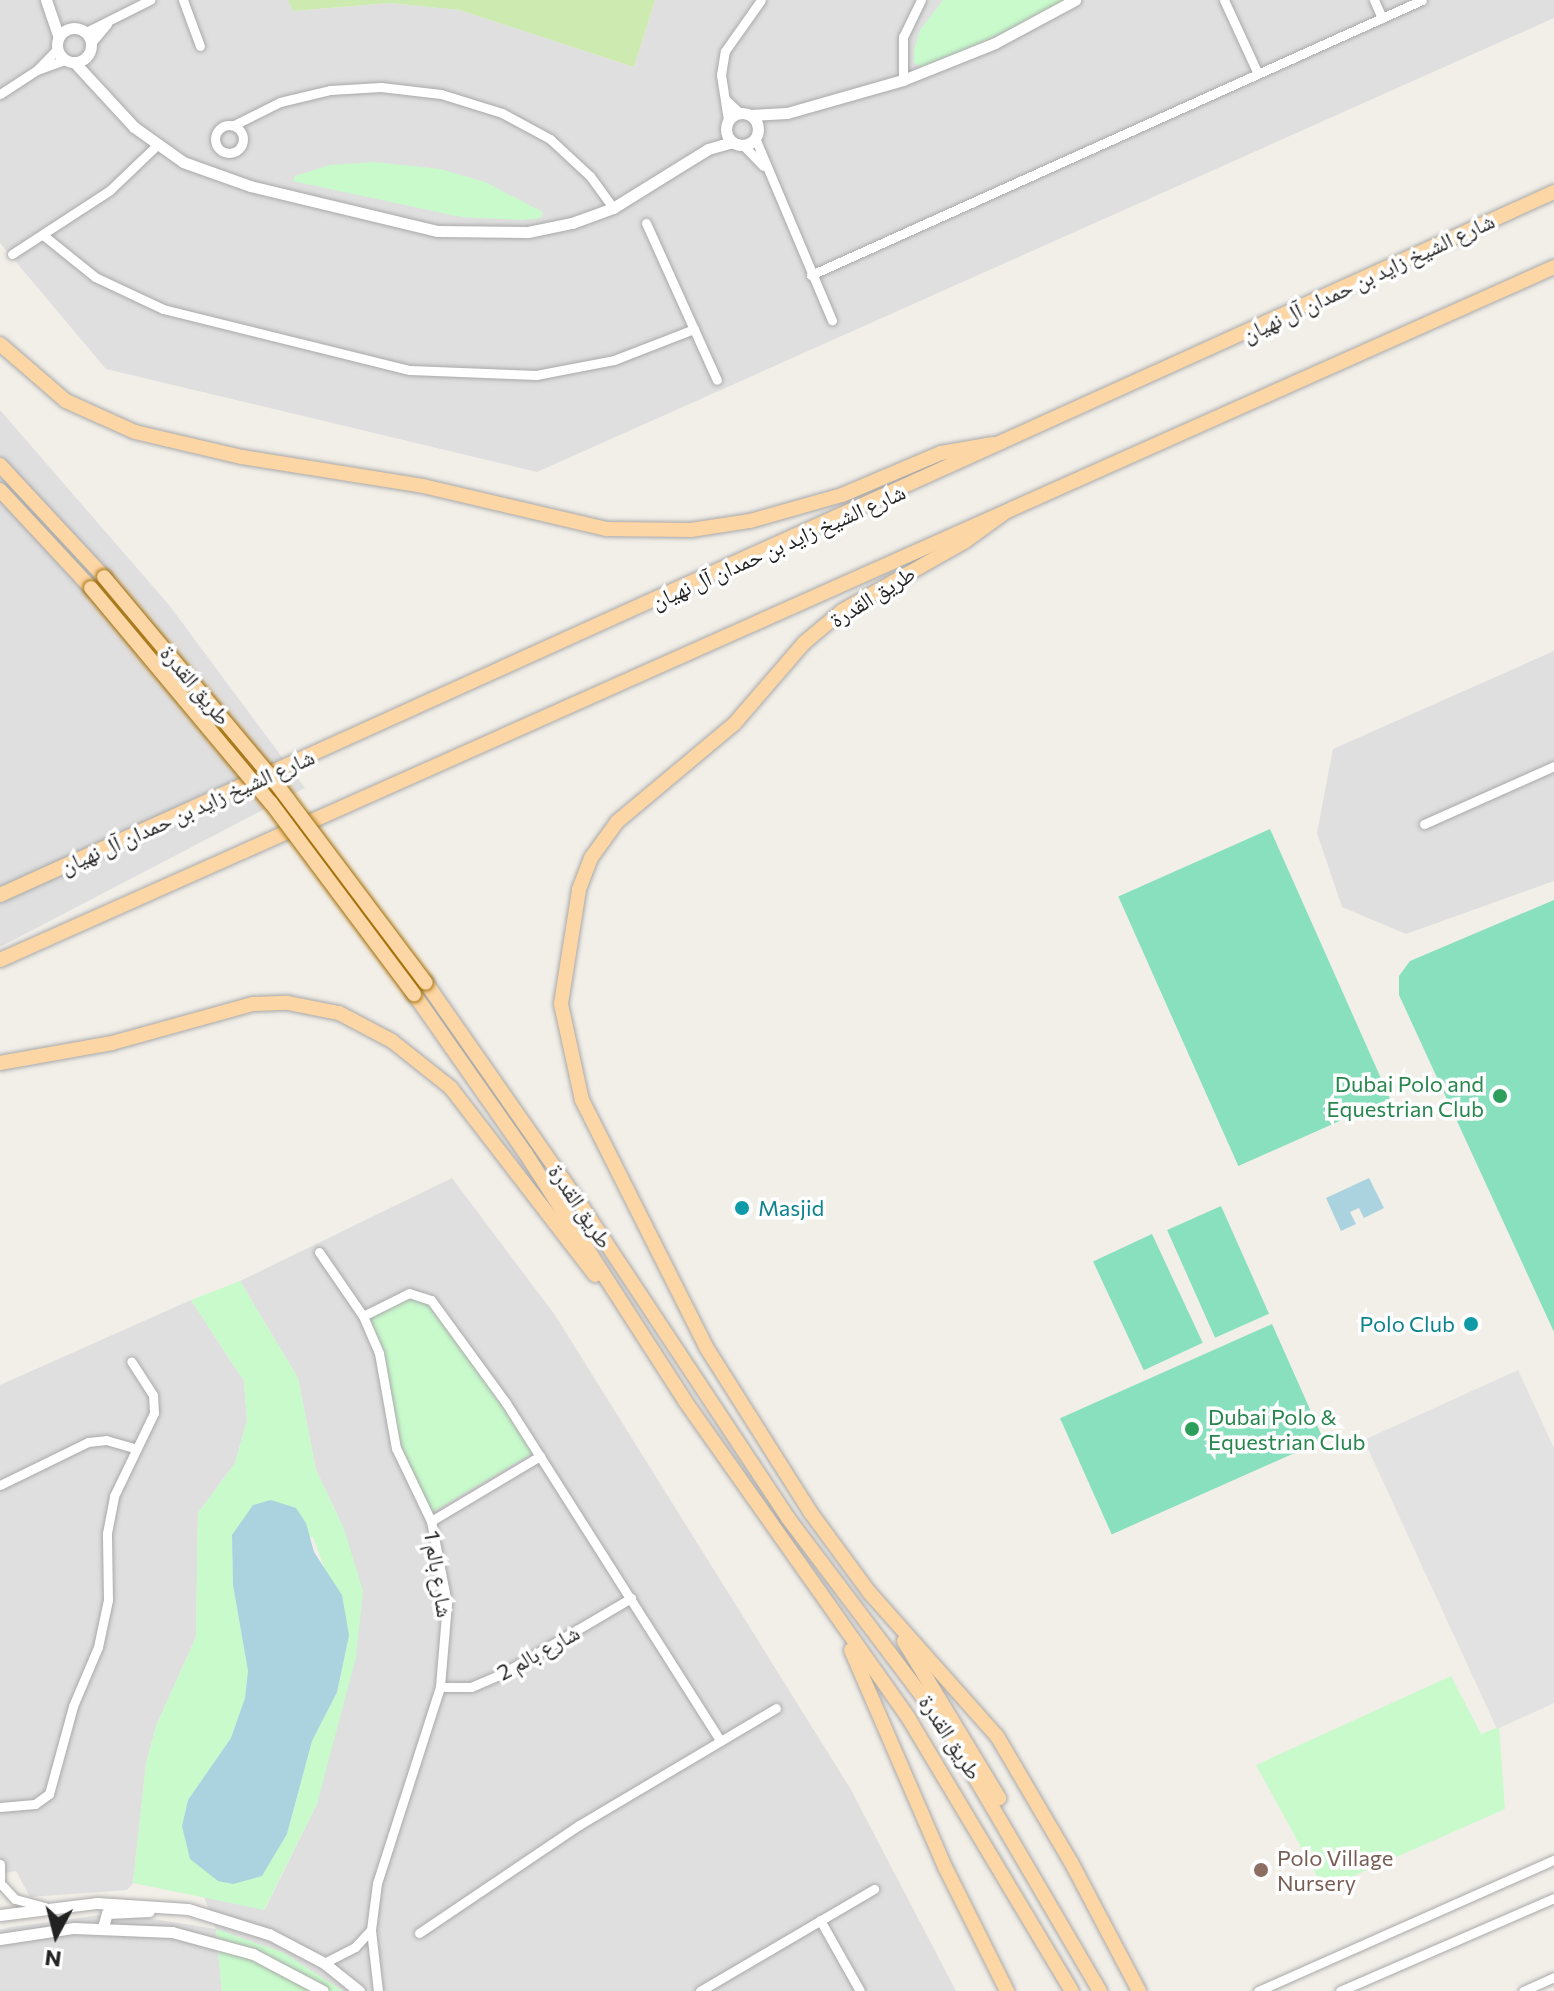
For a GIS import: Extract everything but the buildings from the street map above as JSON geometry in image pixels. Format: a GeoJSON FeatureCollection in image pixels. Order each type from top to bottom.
{"type":"FeatureCollection","features":[{"type":"Feature","properties":{"kind":"main road","name":"شارع الشيخ زايد بن حمدان آل نهيان"},"geometry":{"type":"LineString","coordinates":[[0,895],[1006,443],[1554,192]]}},
{"type":"Feature","properties":{"kind":"main road"},"geometry":{"type":"LineString","coordinates":[[0,960],[1554,267]]}},
{"type":"Feature","properties":{"kind":"main road"},"geometry":{"type":"LineString","coordinates":[[0,344],[66,401],[135,432],[242,457],[408,483],[607,529],[691,530],[750,521],[842,495],[941,453],[1006,443]]}},
{"type":"Feature","properties":{"kind":"main road","name":"طريق القدرة"},"geometry":{"type":"LineString","coordinates":[[0,465],[104,577],[269,774],[426,983],[579,1202],[788,1518],[922,1692],[1008,1829],[1100,1991]]}},
{"type":"Feature","properties":{"kind":"main road","name":"طريق القدرة"},"geometry":{"type":"LineString","coordinates":[[0,490],[91,588],[271,803],[414,994],[838,1620],[909,1719],[1072,1991]]}},
{"type":"Feature","properties":{"kind":"main road","name":"طريق القدرة"},"geometry":{"type":"LineString","coordinates":[[1004,513],[964,542],[842,611],[804,643],[726,731],[629,810],[585,872],[566,952],[561,1004],[566,1047],[582,1100],[622,1188],[744,1409],[869,1592],[997,1736],[1139,1991]]}},
{"type":"Feature","properties":{"kind":"main road"},"geometry":{"type":"LineString","coordinates":[[0,1063],[112,1043],[253,1004],[288,1003],[339,1013],[392,1041],[451,1088],[625,1307]]}},
{"type":"Feature","properties":{"kind":"main road"},"geometry":{"type":"LineString","coordinates":[[869,1592],[945,1701],[993,1784],[1008,1829]]}},
{"type":"Feature","properties":{"kind":"main road","name":"طريق القدرة"},"geometry":{"type":"LineString","coordinates":[[838,1620],[945,1867],[1007,1991]]}},
{"type":"Feature","properties":{"kind":"street"},"geometry":{"type":"LineString","coordinates":[[37,70],[58,43],[85,35],[150,0]]}},
{"type":"Feature","properties":{"kind":"street"},"geometry":{"type":"LineString","coordinates":[[183,0],[200,46]]}},
{"type":"Feature","properties":{"kind":"street"},"geometry":{"type":"LineString","coordinates":[[761,0],[725,51],[721,75],[727,125],[737,144],[763,166]]}},
{"type":"Feature","properties":{"kind":"street"},"geometry":{"type":"LineString","coordinates":[[903,80],[903,37],[921,0]]}},
{"type":"Feature","properties":{"kind":"street"},"geometry":{"type":"LineString","coordinates":[[50,5],[58,43],[70,61],[99,86],[156,146],[216,176],[438,231],[528,232],[613,208],[708,149],[727,125],[745,114],[787,113],[903,80],[995,43],[1075,0]]}},
{"type":"Feature","properties":{"kind":"street"},"geometry":{"type":"LineString","coordinates":[[1224,0],[1258,74]]}},
{"type":"Feature","properties":{"kind":"street"},"geometry":{"type":"LineString","coordinates":[[1374,0],[1382,18]]}},
{"type":"Feature","properties":{"kind":"street"},"geometry":{"type":"LineString","coordinates":[[811,275],[1422,0]]}},
{"type":"Feature","properties":{"kind":"street"},"geometry":{"type":"LineString","coordinates":[[50,5],[85,35],[88,56],[99,86]]}},
{"type":"Feature","properties":{"kind":"street"},"geometry":{"type":"LineString","coordinates":[[0,94],[37,70],[88,56]]}},
{"type":"Feature","properties":{"kind":"street"},"geometry":{"type":"LineString","coordinates":[[234,125],[280,102],[330,90],[381,87],[441,94],[502,113],[550,139],[590,176],[613,208]]}},
{"type":"Feature","properties":{"kind":"street"},"geometry":{"type":"LineString","coordinates":[[726,100],[745,114],[756,136],[763,166],[832,320]]}},
{"type":"Feature","properties":{"kind":"street"},"geometry":{"type":"LineString","coordinates":[[708,149],[737,144],[756,136],[787,113]]}},
{"type":"Feature","properties":{"kind":"street"},"geometry":{"type":"LineString","coordinates":[[12,254],[110,190],[156,146]]}},
{"type":"Feature","properties":{"kind":"street"},"geometry":{"type":"LineString","coordinates":[[646,223],[717,380]]}},
{"type":"Feature","properties":{"kind":"street"},"geometry":{"type":"LineString","coordinates":[[43,235],[95,277],[163,309],[410,370],[497,377],[562,372],[614,360],[694,329]]}},
{"type":"Feature","properties":{"kind":"street"},"geometry":{"type":"LineString","coordinates":[[1424,824],[1554,766]]}},
{"type":"Feature","properties":{"kind":"street","name":"شارع بالم 1"},"geometry":{"type":"LineString","coordinates":[[319,1252],[363,1316],[386,1377],[396,1448],[431,1521],[447,1603],[440,1687],[385,1853],[371,1930],[378,1991]]}},
{"type":"Feature","properties":{"kind":"street"},"geometry":{"type":"LineString","coordinates":[[363,1316],[409,1293],[427,1295],[540,1456],[720,1740]]}},
{"type":"Feature","properties":{"kind":"street"},"geometry":{"type":"LineString","coordinates":[[0,1807],[35,1804],[54,1786],[73,1706],[102,1631],[109,1515],[134,1448],[152,1421],[155,1404],[131,1361]]}},
{"type":"Feature","properties":{"kind":"street"},"geometry":{"type":"LineString","coordinates":[[0,1485],[88,1442],[106,1440],[134,1448]]}},
{"type":"Feature","properties":{"kind":"street"},"geometry":{"type":"LineString","coordinates":[[431,1521],[540,1456]]}},
{"type":"Feature","properties":{"kind":"street","name":"شارع بالم 2"},"geometry":{"type":"LineString","coordinates":[[440,1687],[471,1687],[502,1674],[631,1598]]}},
{"type":"Feature","properties":{"kind":"street"},"geometry":{"type":"LineString","coordinates":[[419,1933],[579,1825],[776,1708]]}},
{"type":"Feature","properties":{"kind":"street"},"geometry":{"type":"LineString","coordinates":[[1258,1991],[1554,1860]]}},
{"type":"Feature","properties":{"kind":"street"},"geometry":{"type":"LineString","coordinates":[[0,1864],[0,1883],[15,1899],[45,1907]]}},
{"type":"Feature","properties":{"kind":"street"},"geometry":{"type":"LineString","coordinates":[[700,1991],[874,1889]]}},
{"type":"Feature","properties":{"kind":"street"},"geometry":{"type":"LineString","coordinates":[[1340,1991],[1554,1898]]}},
{"type":"Feature","properties":{"kind":"street"},"geometry":{"type":"LineString","coordinates":[[0,1915],[45,1907],[125,1903],[205,1913],[269,1934],[324,1963],[359,1991]]}},
{"type":"Feature","properties":{"kind":"street"},"geometry":{"type":"LineString","coordinates":[[103,1927],[104,1916],[111,1912],[205,1913]]}},
{"type":"Feature","properties":{"kind":"street"},"geometry":{"type":"LineString","coordinates":[[820,1920],[860,1991]]}},
{"type":"Feature","properties":{"kind":"street"},"geometry":{"type":"LineString","coordinates":[[0,1939],[103,1927],[212,1940],[273,1962],[323,1991]]}},
{"type":"Feature","properties":{"kind":"street"},"geometry":{"type":"LineString","coordinates":[[324,1963],[355,1947],[371,1930]]}},
{"type":"Feature","properties":{"kind":"street"},"geometry":{"type":"LineString","coordinates":[[1529,1990],[1554,1977]]}},
{"type":"Feature","properties":{"kind":"shaded area"},"geometry":{"type":"Polygon","coordinates":[[[0,0],[288,0],[294,11],[390,3],[459,10],[634,67],[655,0],[1554,0],[1554,18],[537,472],[106,369],[0,243],[0,0]]]}},
{"type":"Feature","properties":{"kind":"shaded area"},"geometry":{"type":"Polygon","coordinates":[[[0,410],[169,605],[305,788],[0,947],[0,410]]]}},
{"type":"Feature","properties":{"kind":"shaded area"},"geometry":{"type":"Polygon","coordinates":[[[1554,651],[1554,881],[1406,934],[1342,907],[1317,833],[1333,749],[1554,651]]]}},
{"type":"Feature","properties":{"kind":"shaded area"},"geometry":{"type":"Polygon","coordinates":[[[452,1178],[555,1315],[850,1788],[956,1991],[343,1991],[282,1952],[216,1930],[222,1991],[0,1991],[0,1930],[116,1913],[216,1929],[203,1894],[265,1909],[317,1804],[344,1529],[316,1470],[298,1378],[240,1281],[452,1178]]]}},
{"type":"Feature","properties":{"kind":"shaded area"},"geometry":{"type":"Polygon","coordinates":[[[191,1300],[244,1381],[247,1420],[235,1463],[198,1513],[196,1637],[156,1726],[146,1764],[133,1883],[127,1890],[30,1897],[16,1871],[0,1874],[0,1385],[191,1300]]]}},
{"type":"Feature","properties":{"kind":"shaded area"},"geometry":{"type":"Polygon","coordinates":[[[1518,1370],[1554,1448],[1554,1703],[1497,1729],[1364,1440],[1518,1370]]]}},
{"type":"Feature","properties":{"kind":"green space"},"geometry":{"type":"Polygon","coordinates":[[[288,0],[655,0],[634,67],[459,10],[390,3],[293,11],[288,0]]]}},
{"type":"Feature","properties":{"kind":"green space"},"geometry":{"type":"Polygon","coordinates":[[[943,0],[1072,0],[926,69],[914,63],[914,50],[920,30],[943,0]]]}},
{"type":"Feature","properties":{"kind":"green space"},"geometry":{"type":"Polygon","coordinates":[[[374,162],[440,169],[485,182],[543,212],[541,218],[521,220],[461,217],[293,181],[295,176],[330,165],[374,162]]]}},
{"type":"Feature","properties":{"kind":"green space"},"geometry":{"type":"Polygon","coordinates":[[[1270,829],[1390,1098],[1238,1166],[1118,897],[1270,829]]]}},
{"type":"Feature","properties":{"kind":"green space","name":"Dubai Polo and Equestrian Club"},"geometry":{"type":"Polygon","coordinates":[[[1554,900],[1554,1332],[1399,995],[1399,976],[1410,961],[1554,900]]]}},
{"type":"Feature","properties":{"kind":"green space"},"geometry":{"type":"Polygon","coordinates":[[[1221,1206],[1269,1314],[1215,1338],[1167,1230],[1221,1206]]]}},
{"type":"Feature","properties":{"kind":"green space"},"geometry":{"type":"Polygon","coordinates":[[[1152,1234],[1203,1343],[1144,1370],[1093,1261],[1152,1234]]]}},
{"type":"Feature","properties":{"kind":"green space"},"geometry":{"type":"Polygon","coordinates":[[[240,1281],[298,1378],[316,1470],[344,1529],[363,1591],[356,1657],[317,1804],[264,1910],[133,1883],[146,1764],[156,1726],[196,1637],[198,1513],[235,1463],[247,1420],[244,1381],[191,1300],[240,1281]],[[232,1535],[233,1585],[248,1671],[245,1698],[231,1738],[188,1800],[182,1826],[262,1876],[287,1834],[312,1741],[337,1692],[349,1635],[313,1537],[232,1535]]]}},
{"type":"Feature","properties":{"kind":"green space"},"geometry":{"type":"Polygon","coordinates":[[[415,1296],[426,1300],[444,1321],[535,1452],[429,1514],[401,1459],[388,1377],[365,1319],[415,1296]]]}},
{"type":"Feature","properties":{"kind":"green space","name":"Dubai Polo & Equestrian Club"},"geometry":{"type":"Polygon","coordinates":[[[1272,1324],[1324,1440],[1112,1534],[1060,1418],[1272,1324]]]}},
{"type":"Feature","properties":{"kind":"green space"},"geometry":{"type":"Polygon","coordinates":[[[1451,1676],[1481,1734],[1499,1727],[1505,1809],[1324,1889],[1256,1765],[1451,1676]]]}},
{"type":"Feature","properties":{"kind":"green space"},"geometry":{"type":"Polygon","coordinates":[[[216,1929],[282,1952],[343,1991],[222,1991],[216,1929]]]}},
{"type":"Feature","properties":{"kind":"water"},"geometry":{"type":"Polygon","coordinates":[[[1369,1178],[1384,1208],[1364,1218],[1359,1208],[1350,1212],[1356,1224],[1341,1231],[1326,1198],[1369,1178]]]}},
{"type":"Feature","properties":{"kind":"water"},"geometry":{"type":"Polygon","coordinates":[[[271,1500],[296,1508],[306,1523],[314,1552],[342,1595],[349,1635],[337,1692],[312,1741],[287,1834],[262,1876],[233,1884],[218,1881],[190,1859],[182,1826],[188,1800],[231,1738],[245,1698],[248,1671],[233,1585],[232,1535],[253,1505],[271,1500]]]}},
{"type":"Feature","properties":{"kind":"place","name":"Dubai Polo and Equestrian Club"},"geometry":{"type":"Point","coordinates":[1500,1096]}},
{"type":"Feature","properties":{"kind":"place","name":"Masjid"},"geometry":{"type":"Point","coordinates":[742,1208]}},
{"type":"Feature","properties":{"kind":"place","name":"Polo Club"},"geometry":{"type":"Point","coordinates":[1471,1324]}},
{"type":"Feature","properties":{"kind":"place","name":"Dubai Polo & Equestrian Club"},"geometry":{"type":"Point","coordinates":[1192,1429]}},
{"type":"Feature","properties":{"kind":"place","name":"Polo Village Nursery"},"geometry":{"type":"Point","coordinates":[1261,1870]}}]}
